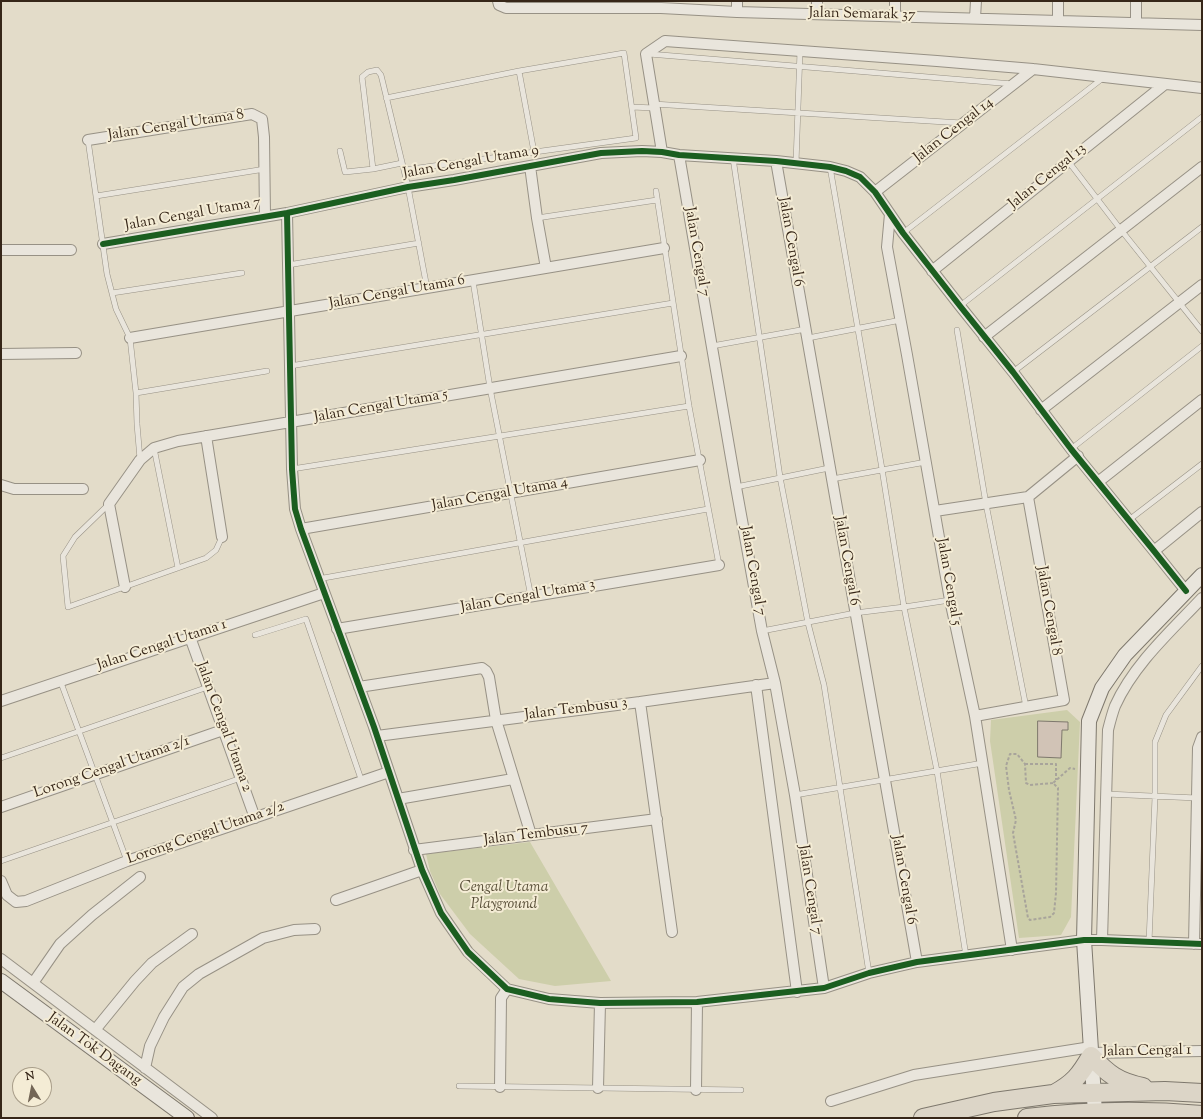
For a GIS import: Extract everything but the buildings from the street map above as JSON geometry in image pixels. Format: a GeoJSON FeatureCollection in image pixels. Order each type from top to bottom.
{"type":"FeatureCollection","features":[{"type":"Feature","properties":{"kind":"highway"},"geometry":{"type":"LineString","coordinates":[[1053,1094],[1068,1086],[1082,1072],[1091,1052],[1110,1075],[1132,1085],[1165,1091]]}},
{"type":"Feature","properties":{"kind":"highway"},"geometry":{"type":"LineString","coordinates":[[922,1118],[994,1102],[1053,1094],[1165,1091],[1202,1093]]}},
{"type":"Feature","properties":{"kind":"highway"},"geometry":{"type":"LineString","coordinates":[[1027,1118],[1131,1111],[1202,1115]]}},
{"type":"Feature","properties":{"kind":"street"},"geometry":{"type":"LineString","coordinates":[[737,1],[737,12]]}},
{"type":"Feature","properties":{"kind":"street"},"geometry":{"type":"LineString","coordinates":[[817,1],[817,14]]}},
{"type":"Feature","properties":{"kind":"street"},"geometry":{"type":"LineString","coordinates":[[895,1],[895,16]]}},
{"type":"Feature","properties":{"kind":"street"},"geometry":{"type":"LineString","coordinates":[[975,18],[976,1]]}},
{"type":"Feature","properties":{"kind":"street"},"geometry":{"type":"LineString","coordinates":[[1058,1],[1058,21]]}},
{"type":"Feature","properties":{"kind":"street"},"geometry":{"type":"LineString","coordinates":[[1136,1],[1136,23]]}},
{"type":"Feature","properties":{"kind":"street","name":"Jalan Semarak 37"},"geometry":{"type":"LineString","coordinates":[[498,3],[506,8],[575,4],[661,4],[737,12],[1202,25]]}},
{"type":"Feature","properties":{"kind":"street"},"geometry":{"type":"LineString","coordinates":[[662,152],[646,54],[665,41],[1033,69],[1202,88]]}},
{"type":"Feature","properties":{"kind":"street","name":"Jalan Cengal 14"},"geometry":{"type":"LineString","coordinates":[[875,192],[1033,69]]}},
{"type":"Feature","properties":{"kind":"street","name":"Jalan Cengal 13"},"geometry":{"type":"LineString","coordinates":[[932,271],[1165,84]]}},
{"type":"Feature","properties":{"kind":"street","name":"Jalan Cengal Utama 8"},"geometry":{"type":"LineString","coordinates":[[88,140],[252,114],[262,119],[264,136],[265,216]]}},
{"type":"Feature","properties":{"kind":"street","name":"Jalan Cengal Utama 9"},"geometry":{"type":"LineString","coordinates":[[287,213],[408,187],[601,153],[642,151],[662,152],[679,155],[796,163],[830,167],[846,171],[860,177],[875,192],[903,234],[1186,592]]}},
{"type":"Feature","properties":{"kind":"street","name":"Jalan Cengal 7"},"geometry":{"type":"LineString","coordinates":[[679,155],[762,631],[775,683],[795,795],[824,988]]}},
{"type":"Feature","properties":{"kind":"street","name":"Jalan Cengal 6"},"geometry":{"type":"LineString","coordinates":[[776,161],[917,962]]}},
{"type":"Feature","properties":{"kind":"street"},"geometry":{"type":"LineString","coordinates":[[530,166],[546,268]]}},
{"type":"Feature","properties":{"kind":"street"},"geometry":{"type":"LineString","coordinates":[[984,337],[1202,166]]}},
{"type":"Feature","properties":{"kind":"street"},"geometry":{"type":"LineString","coordinates":[[287,213],[292,469],[295,509],[318,579],[359,687],[422,870],[441,913],[468,952],[507,989],[549,999],[600,1002],[697,1002],[824,988],[869,973],[917,962],[1084,940],[1198,944],[1197,798],[1198,748],[1202,737]]}},
{"type":"Feature","properties":{"kind":"street","name":"Jalan Cengal Utama 7"},"geometry":{"type":"LineString","coordinates":[[103,244],[287,213]]}},
{"type":"Feature","properties":{"kind":"street","name":"Jalan Cengal 5"},"geometry":{"type":"LineString","coordinates":[[890,214],[886,247],[901,320],[950,600],[976,716],[1012,950]]}},
{"type":"Feature","properties":{"kind":"street","name":"Jalan Cengal Utama 6"},"geometry":{"type":"LineString","coordinates":[[130,338],[664,248]]}},
{"type":"Feature","properties":{"kind":"street"},"geometry":{"type":"LineString","coordinates":[[1,250],[71,250]]}},
{"type":"Feature","properties":{"kind":"street"},"geometry":{"type":"LineString","coordinates":[[1042,410],[1202,285]]}},
{"type":"Feature","properties":{"kind":"street"},"geometry":{"type":"LineString","coordinates":[[1,354],[76,353]]}},
{"type":"Feature","properties":{"kind":"street","name":"Jalan Cengal Utama 5"},"geometry":{"type":"LineString","coordinates":[[108,504],[140,460],[154,448],[178,440],[681,356]]}},
{"type":"Feature","properties":{"kind":"street"},"geometry":{"type":"LineString","coordinates":[[1098,482],[1202,400]]}},
{"type":"Feature","properties":{"kind":"street"},"geometry":{"type":"LineString","coordinates":[[206,436],[222,537]]}},
{"type":"Feature","properties":{"kind":"street"},"geometry":{"type":"LineString","coordinates":[[935,511],[1028,497],[1075,453]]}},
{"type":"Feature","properties":{"kind":"street","name":"Jalan Cengal Utama 4"},"geometry":{"type":"LineString","coordinates":[[301,529],[700,460]]}},
{"type":"Feature","properties":{"kind":"street"},"geometry":{"type":"LineString","coordinates":[[1,485],[14,489],[84,489]]}},
{"type":"Feature","properties":{"kind":"street","name":"Jalan Cengal 8"},"geometry":{"type":"LineString","coordinates":[[976,716],[1064,700],[1028,497]]}},
{"type":"Feature","properties":{"kind":"street"},"geometry":{"type":"LineString","coordinates":[[108,504],[125,587]]}},
{"type":"Feature","properties":{"kind":"street"},"geometry":{"type":"LineString","coordinates":[[1154,550],[1202,512]]}},
{"type":"Feature","properties":{"kind":"street","name":"Jalan Cengal Utama 3"},"geometry":{"type":"LineString","coordinates":[[337,629],[718,565]]}},
{"type":"Feature","properties":{"kind":"street"},"geometry":{"type":"LineString","coordinates":[[1095,1113],[1084,940],[1089,721],[1102,688],[1126,655],[1202,575]]}},
{"type":"Feature","properties":{"kind":"street","name":"Jalan Cengal Utama 1"},"geometry":{"type":"LineString","coordinates":[[1,700],[324,593]]}},
{"type":"Feature","properties":{"kind":"street"},"geometry":{"type":"LineString","coordinates":[[1102,940],[1108,730],[1115,706],[1129,682],[1147,658],[1202,598]]}},
{"type":"Feature","properties":{"kind":"street","name":"Jalan Cengal Utama 2"},"geometry":{"type":"LineString","coordinates":[[190,637],[255,818]]}},
{"type":"Feature","properties":{"kind":"street"},"geometry":{"type":"LineString","coordinates":[[359,687],[482,668],[486,671],[489,677],[496,720],[530,835]]}},
{"type":"Feature","properties":{"kind":"street","name":"Jalan Tembusu 3"},"geometry":{"type":"LineString","coordinates":[[376,736],[775,683]]}},
{"type":"Feature","properties":{"kind":"street"},"geometry":{"type":"LineString","coordinates":[[756,685],[797,992]]}},
{"type":"Feature","properties":{"kind":"street"},"geometry":{"type":"LineString","coordinates":[[640,702],[672,932]]}},
{"type":"Feature","properties":{"kind":"street","name":"Lorong Cengal Utama 2/1"},"geometry":{"type":"LineString","coordinates":[[1,807],[223,730]]}},
{"type":"Feature","properties":{"kind":"street","name":"Lorong Cengal Utama 2/2"},"geometry":{"type":"LineString","coordinates":[[1,881],[7,895],[16,902],[26,901],[127,861],[389,772]]}},
{"type":"Feature","properties":{"kind":"street"},"geometry":{"type":"LineString","coordinates":[[398,799],[513,779]]}},
{"type":"Feature","properties":{"kind":"street","name":"Jalan Tembusu 7"},"geometry":{"type":"LineString","coordinates":[[414,850],[657,819]]}},
{"type":"Feature","properties":{"kind":"street"},"geometry":{"type":"LineString","coordinates":[[336,900],[422,870]]}},
{"type":"Feature","properties":{"kind":"street"},"geometry":{"type":"LineString","coordinates":[[33,983],[60,944],[92,914],[140,877]]}},
{"type":"Feature","properties":{"kind":"street"},"geometry":{"type":"LineString","coordinates":[[145,1068],[150,1046],[164,1017],[182,987],[199,974],[263,938],[294,930],[315,929]]}},
{"type":"Feature","properties":{"kind":"street"},"geometry":{"type":"LineString","coordinates":[[95,1030],[135,981],[152,963],[192,934]]}},
{"type":"Feature","properties":{"kind":"street"},"geometry":{"type":"LineString","coordinates":[[1,959],[212,1118]]}},
{"type":"Feature","properties":{"kind":"street","name":"Jalan Tok Dagang"},"geometry":{"type":"LineString","coordinates":[[1,982],[183,1117]]}},
{"type":"Feature","properties":{"kind":"street"},"geometry":{"type":"LineString","coordinates":[[500,1087],[501,998],[507,989]]}},
{"type":"Feature","properties":{"kind":"street"},"geometry":{"type":"LineString","coordinates":[[598,1088],[600,1002]]}},
{"type":"Feature","properties":{"kind":"street"},"geometry":{"type":"LineString","coordinates":[[696,1090],[697,1002]]}},
{"type":"Feature","properties":{"kind":"street","name":"Jalan Cengal 1"},"geometry":{"type":"LineString","coordinates":[[831,1101],[914,1075],[1091,1052],[1202,1051]]}},
{"type":"Feature","properties":{"kind":"lane"},"geometry":{"type":"LineString","coordinates":[[796,163],[800,51]]}},
{"type":"Feature","properties":{"kind":"lane"},"geometry":{"type":"LineString","coordinates":[[386,98],[519,71],[624,53],[636,138],[404,170]]}},
{"type":"Feature","properties":{"kind":"lane"},"geometry":{"type":"LineString","coordinates":[[646,54],[1014,84]]}},
{"type":"Feature","properties":{"kind":"lane"},"geometry":{"type":"LineString","coordinates":[[373,169],[362,77],[368,72],[377,70],[382,75],[386,98],[408,187],[427,288]]}},
{"type":"Feature","properties":{"kind":"lane"},"geometry":{"type":"LineString","coordinates":[[519,71],[534,152]]}},
{"type":"Feature","properties":{"kind":"lane"},"geometry":{"type":"LineString","coordinates":[[903,234],[1104,78]]}},
{"type":"Feature","properties":{"kind":"lane"},"geometry":{"type":"LineString","coordinates":[[632,107],[654,106],[797,112],[965,123]]}},
{"type":"Feature","properties":{"kind":"lane"},"geometry":{"type":"LineString","coordinates":[[960,306],[1202,117]]}},
{"type":"Feature","properties":{"kind":"lane"},"geometry":{"type":"LineString","coordinates":[[88,140],[107,274],[116,309],[130,338],[136,393],[140,460]]}},
{"type":"Feature","properties":{"kind":"lane"},"geometry":{"type":"LineString","coordinates":[[340,151],[345,172],[402,164]]}},
{"type":"Feature","properties":{"kind":"lane"},"geometry":{"type":"LineString","coordinates":[[733,158],[780,478],[808,623],[824,685],[869,973]]}},
{"type":"Feature","properties":{"kind":"lane"},"geometry":{"type":"LineString","coordinates":[[1068,161],[1149,266],[1180,302],[1202,331]]}},
{"type":"Feature","properties":{"kind":"lane"},"geometry":{"type":"LineString","coordinates":[[830,167],[882,469],[904,608],[937,771],[966,956]]}},
{"type":"Feature","properties":{"kind":"lane"},"geometry":{"type":"LineString","coordinates":[[96,196],[265,169]]}},
{"type":"Feature","properties":{"kind":"lane"},"geometry":{"type":"LineString","coordinates":[[656,191],[689,406],[718,565]]}},
{"type":"Feature","properties":{"kind":"lane"},"geometry":{"type":"LineString","coordinates":[[537,218],[657,200]]}},
{"type":"Feature","properties":{"kind":"lane"},"geometry":{"type":"LineString","coordinates":[[1013,372],[1149,266],[1202,227]]}},
{"type":"Feature","properties":{"kind":"lane"},"geometry":{"type":"LineString","coordinates":[[288,264],[418,243]]}},
{"type":"Feature","properties":{"kind":"lane"},"geometry":{"type":"LineString","coordinates":[[112,293],[242,273]]}},
{"type":"Feature","properties":{"kind":"lane"},"geometry":{"type":"LineString","coordinates":[[473,280],[490,388],[531,596]]}},
{"type":"Feature","properties":{"kind":"lane"},"geometry":{"type":"LineString","coordinates":[[290,366],[673,303]]}},
{"type":"Feature","properties":{"kind":"lane"},"geometry":{"type":"LineString","coordinates":[[712,346],[759,337],[807,334],[857,328],[901,320]]}},
{"type":"Feature","properties":{"kind":"lane"},"geometry":{"type":"LineString","coordinates":[[957,330],[986,504],[1026,707]]}},
{"type":"Feature","properties":{"kind":"lane"},"geometry":{"type":"LineString","coordinates":[[1075,453],[1202,346]]}},
{"type":"Feature","properties":{"kind":"lane"},"geometry":{"type":"LineString","coordinates":[[136,393],[267,371]]}},
{"type":"Feature","properties":{"kind":"lane"},"geometry":{"type":"LineString","coordinates":[[292,469],[689,406]]}},
{"type":"Feature","properties":{"kind":"lane"},"geometry":{"type":"LineString","coordinates":[[154,448],[178,568]]}},
{"type":"Feature","properties":{"kind":"lane"},"geometry":{"type":"LineString","coordinates":[[832,479],[926,462]]}},
{"type":"Feature","properties":{"kind":"lane"},"geometry":{"type":"LineString","coordinates":[[1129,520],[1202,464]]}},
{"type":"Feature","properties":{"kind":"lane"},"geometry":{"type":"LineString","coordinates":[[736,487],[830,468]]}},
{"type":"Feature","properties":{"kind":"lane"},"geometry":{"type":"LineString","coordinates":[[108,504],[76,537],[63,556],[68,607],[206,558],[216,550],[222,537]]}},
{"type":"Feature","properties":{"kind":"lane"},"geometry":{"type":"LineString","coordinates":[[318,579],[708,508]]}},
{"type":"Feature","properties":{"kind":"lane"},"geometry":{"type":"LineString","coordinates":[[762,631],[855,613],[904,608],[950,600]]}},
{"type":"Feature","properties":{"kind":"lane"},"geometry":{"type":"LineString","coordinates":[[254,635],[306,618],[362,782]]}},
{"type":"Feature","properties":{"kind":"lane"},"geometry":{"type":"LineString","coordinates":[[1149,942],[1155,797],[1155,742],[1166,715],[1202,666]]}},
{"type":"Feature","properties":{"kind":"lane"},"geometry":{"type":"LineString","coordinates":[[60,680],[127,861]]}},
{"type":"Feature","properties":{"kind":"lane"},"geometry":{"type":"LineString","coordinates":[[1,758],[208,687]]}},
{"type":"Feature","properties":{"kind":"lane"},"geometry":{"type":"LineString","coordinates":[[795,795],[983,763]]}},
{"type":"Feature","properties":{"kind":"lane"},"geometry":{"type":"LineString","coordinates":[[1,861],[241,778]]}},
{"type":"Feature","properties":{"kind":"lane"},"geometry":{"type":"LineString","coordinates":[[1106,794],[1197,798]]}},
{"type":"Feature","properties":{"kind":"lane"},"geometry":{"type":"LineString","coordinates":[[459,1086],[741,1090]]}},
{"type":"Feature","properties":{"kind":"path"},"geometry":{"type":"LineString","coordinates":[[1052,783],[1058,788],[1056,893],[1054,913],[1050,917],[1030,920],[1028,918],[1013,833],[1016,820],[1009,790],[1006,766],[1010,754],[1017,754],[1024,764],[1026,783],[1030,785],[1052,783],[1070,768],[1088,770]]}},
{"type":"Feature","properties":{"kind":"path"},"geometry":{"type":"LineString","coordinates":[[1024,764],[1056,764],[1056,781]]}},
{"type":"Feature","properties":{"kind":"green space"},"geometry":{"type":"Polygon","coordinates":[[[1067,710],[1080,722],[1071,917],[1061,935],[1019,938],[990,741],[991,720],[1067,710]]]}},
{"type":"Feature","properties":{"kind":"green space","name":"Cengal Utama Playground"},"geometry":{"type":"Polygon","coordinates":[[[530,842],[611,981],[555,986],[519,979],[470,934],[440,894],[430,871],[426,854],[530,842]]]}},
{"type":"Feature","properties":{"kind":"cycle path"},"geometry":{"type":"LineString","coordinates":[[103,244],[287,213],[408,187],[601,153],[642,151],[662,152],[679,155],[776,161],[830,167],[846,171],[860,177],[875,192],[903,233],[1013,372],[1071,449],[1186,591]]}},
{"type":"Feature","properties":{"kind":"cycle path"},"geometry":{"type":"LineString","coordinates":[[287,213],[292,469],[295,509],[374,727],[422,870],[441,913],[468,952],[507,989],[549,999],[600,1003],[697,1002],[824,988],[869,973],[917,962],[1084,940],[1202,944]]}}]}
